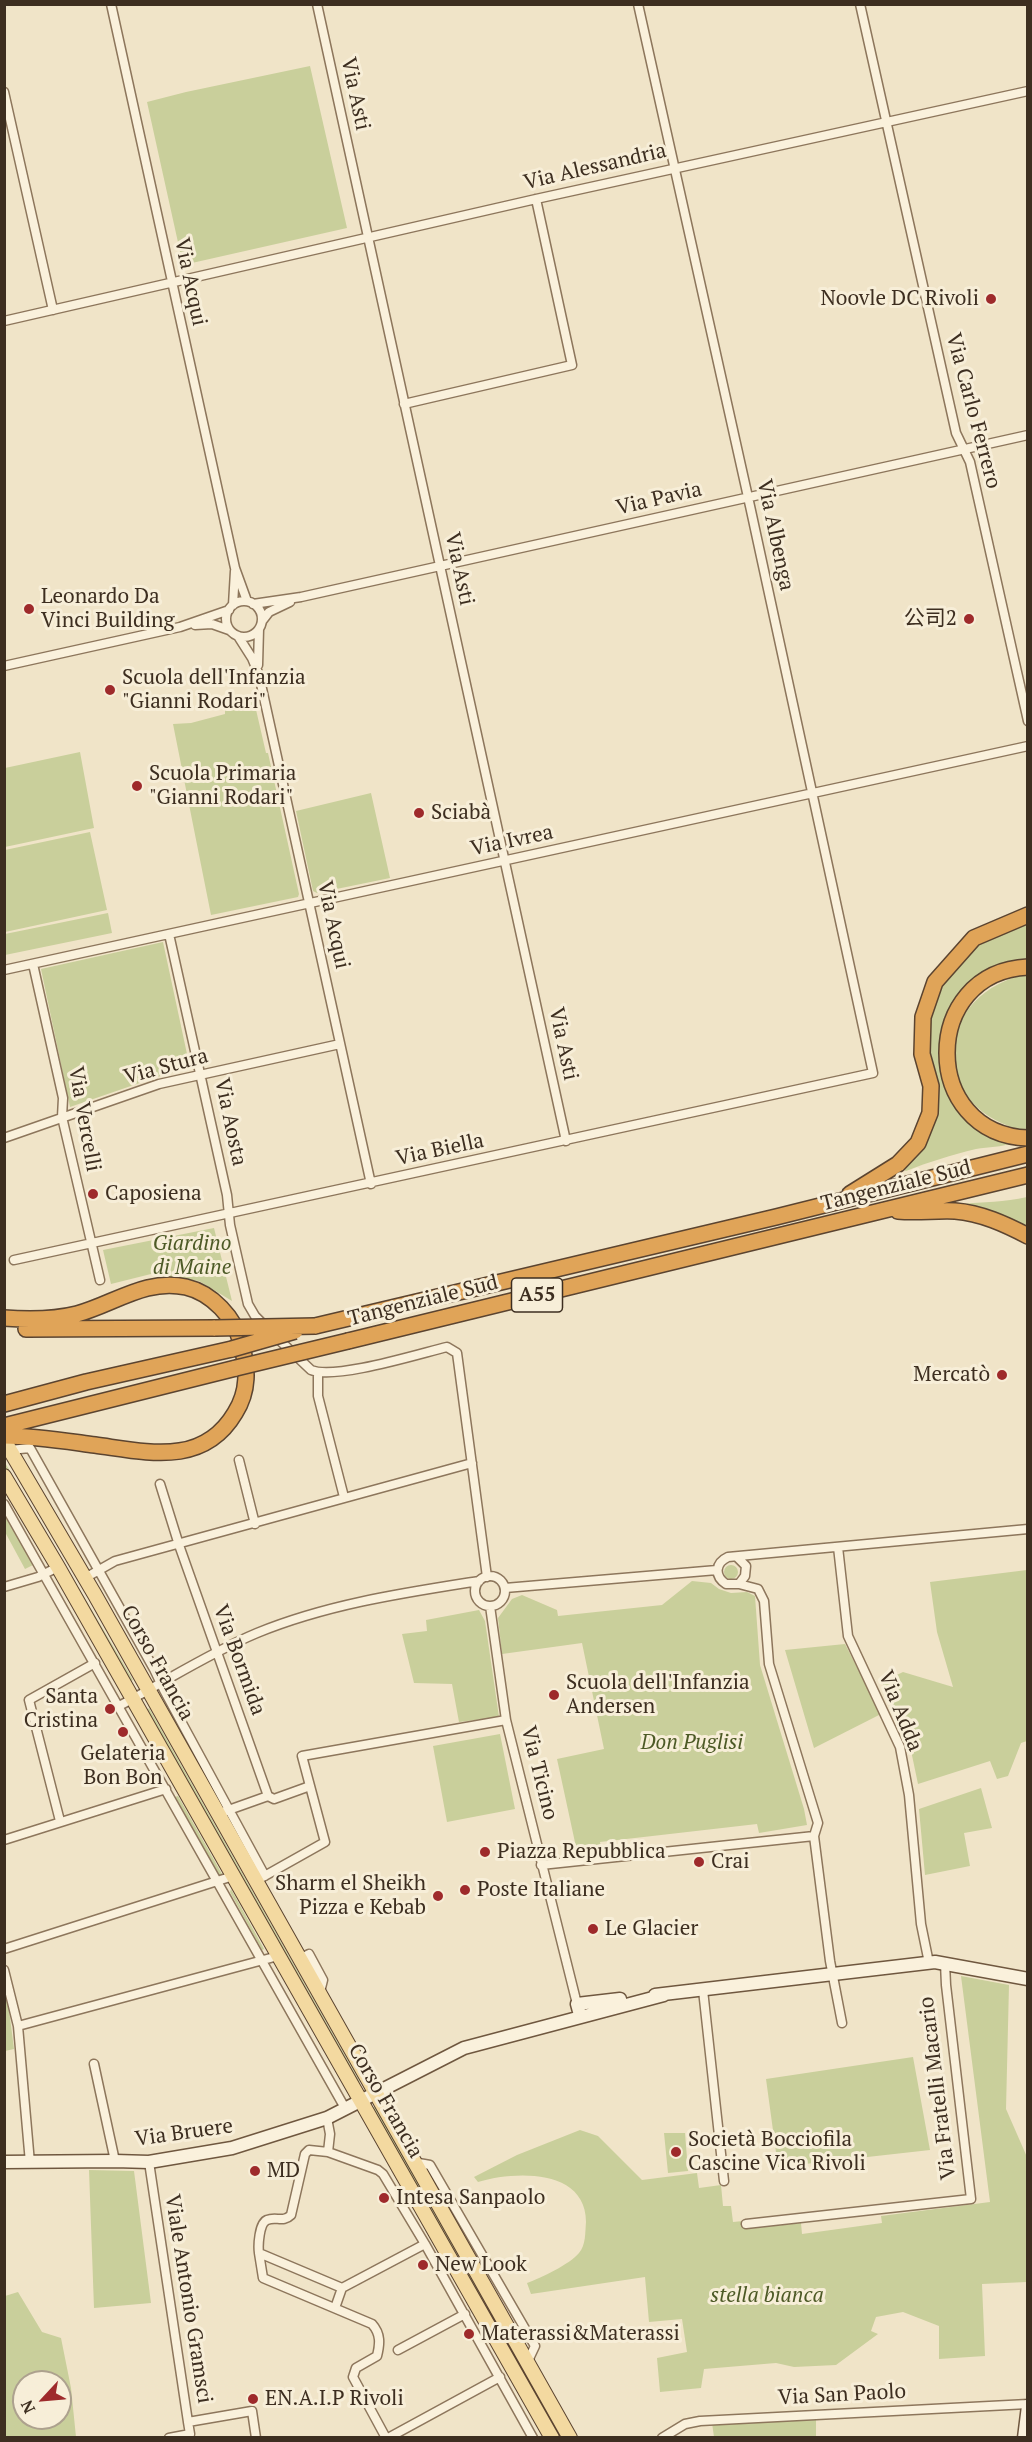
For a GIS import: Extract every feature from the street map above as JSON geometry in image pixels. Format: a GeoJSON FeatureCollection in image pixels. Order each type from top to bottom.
{"type":"FeatureCollection","features":[{"type":"Feature","properties":{"kind":"highway"},"geometry":{"type":"LineString","coordinates":[[837,1201],[898,1164],[918,1143],[930,1113],[931,1086],[922,1054],[923,1017],[935,982],[974,938],[1028,915]]}},
{"type":"Feature","properties":{"kind":"highway"},"geometry":{"type":"LineString","coordinates":[[1028,967],[1001,972],[971,991],[953,1018],[946,1052],[950,1081],[965,1108],[991,1129],[1003,1134],[1028,1138]]}},
{"type":"Feature","properties":{"kind":"highway","name":"Tangenziale Sud"},"geometry":{"type":"LineString","coordinates":[[4,1404],[232,1349],[315,1326],[1028,1154]]}},
{"type":"Feature","properties":{"kind":"highway","name":"Tangenziale Sud"},"geometry":{"type":"LineString","coordinates":[[4,1426],[1028,1176]]}},
{"type":"Feature","properties":{"kind":"highway"},"geometry":{"type":"LineString","coordinates":[[883,1210],[973,1213],[1028,1236]]}},
{"type":"Feature","properties":{"kind":"highway"},"geometry":{"type":"LineString","coordinates":[[4,1318],[57,1318],[97,1308],[145,1288],[185,1287],[199,1292],[231,1320],[240,1336],[247,1376],[239,1407],[224,1429],[202,1445],[170,1453],[148,1453],[43,1438],[6,1442]]}},
{"type":"Feature","properties":{"kind":"highway"},"geometry":{"type":"LineString","coordinates":[[4,1325],[22,1329],[315,1326]]}},
{"type":"Feature","properties":{"kind":"main road","name":"Corso Francia"},"geometry":{"type":"LineString","coordinates":[[6,1442],[85,1578],[154,1687],[260,1878],[298,1959],[570,2438]]}},
{"type":"Feature","properties":{"kind":"main road","name":"Corso Francia"},"geometry":{"type":"LineString","coordinates":[[4,1476],[58,1567],[552,2438]]}},
{"type":"Feature","properties":{"kind":"street","name":"Via Acqui"},"geometry":{"type":"LineString","coordinates":[[111,4],[235,568],[250,603]]}},
{"type":"Feature","properties":{"kind":"street","name":"Via Asti"},"geometry":{"type":"LineString","coordinates":[[317,4],[566,1141]]}},
{"type":"Feature","properties":{"kind":"street","name":"Via Albenga"},"geometry":{"type":"LineString","coordinates":[[638,4],[873,1073]]}},
{"type":"Feature","properties":{"kind":"street","name":"Via Carlo Ferrero"},"geometry":{"type":"LineString","coordinates":[[861,4],[956,433],[970,462],[1028,721]]}},
{"type":"Feature","properties":{"kind":"street","name":"Via Alessandria"},"geometry":{"type":"LineString","coordinates":[[4,321],[536,199],[1028,91]]}},
{"type":"Feature","properties":{"kind":"street"},"geometry":{"type":"LineString","coordinates":[[4,92],[53,310]]}},
{"type":"Feature","properties":{"kind":"street"},"geometry":{"type":"LineString","coordinates":[[404,404],[572,365],[536,199]]}},
{"type":"Feature","properties":{"kind":"street","name":"Via Pavia"},"geometry":{"type":"LineString","coordinates":[[250,603],[298,598],[1028,435]]}},
{"type":"Feature","properties":{"kind":"street","name":"Via Acqui"},"geometry":{"type":"LineString","coordinates":[[231,607],[235,568]]}},
{"type":"Feature","properties":{"kind":"street","name":"Via Pavia"},"geometry":{"type":"LineString","coordinates":[[260,625],[269,612],[298,598]]}},
{"type":"Feature","properties":{"kind":"street"},"geometry":{"type":"LineString","coordinates":[[4,666],[180,627],[212,624],[230,630],[238,636],[249,636],[260,625],[260,611],[250,603],[231,607],[180,627]]}},
{"type":"Feature","properties":{"kind":"street"},"geometry":{"type":"LineString","coordinates":[[230,630],[226,620],[231,607]]}},
{"type":"Feature","properties":{"kind":"street","name":"Via Acqui"},"geometry":{"type":"LineString","coordinates":[[259,675],[260,625]]}},
{"type":"Feature","properties":{"kind":"street","name":"Via Acqui"},"geometry":{"type":"LineString","coordinates":[[238,636],[252,658],[259,675],[371,1184]]}},
{"type":"Feature","properties":{"kind":"street","name":"Via Ivrea"},"geometry":{"type":"LineString","coordinates":[[4,970],[1028,746]]}},
{"type":"Feature","properties":{"kind":"street","name":"Via Aosta"},"geometry":{"type":"LineString","coordinates":[[170,933],[228,1195],[229,1213],[248,1304],[255,1316],[311,1370],[318,1373]]}},
{"type":"Feature","properties":{"kind":"street","name":"Via Vercelli"},"geometry":{"type":"LineString","coordinates":[[33,964],[63,1098],[62,1117],[100,1280]]}},
{"type":"Feature","properties":{"kind":"street","name":"Via Stura"},"geometry":{"type":"LineString","coordinates":[[4,1138],[159,1084],[340,1044]]}},
{"type":"Feature","properties":{"kind":"street","name":"Via Biella"},"geometry":{"type":"LineString","coordinates":[[14,1260],[873,1073]]}},
{"type":"Feature","properties":{"kind":"street"},"geometry":{"type":"LineString","coordinates":[[119,1706],[218,1652],[277,1626],[335,1606],[483,1579],[500,1580],[505,1588],[502,1601],[490,1606],[478,1600],[475,1590],[483,1579],[472,1463],[457,1353],[447,1347],[339,1372],[318,1373],[318,1396],[344,1497]]}},
{"type":"Feature","properties":{"kind":"street","name":"Corso Francia"},"geometry":{"type":"LineString","coordinates":[[6,1442],[30,1448],[154,1669],[154,1687]]}},
{"type":"Feature","properties":{"kind":"street"},"geometry":{"type":"LineString","coordinates":[[239,1460],[255,1524]]}},
{"type":"Feature","properties":{"kind":"street"},"geometry":{"type":"LineString","coordinates":[[85,1578],[115,1561],[472,1463]]}},
{"type":"Feature","properties":{"kind":"street","name":"Via Bormida"},"geometry":{"type":"LineString","coordinates":[[160,1484],[179,1545],[268,1796]]}},
{"type":"Feature","properties":{"kind":"street","name":"Corso Francia"},"geometry":{"type":"LineString","coordinates":[[4,1504],[345,2108]]}},
{"type":"Feature","properties":{"kind":"street"},"geometry":{"type":"LineString","coordinates":[[48,1515],[62,1507]]}},
{"type":"Feature","properties":{"kind":"street"},"geometry":{"type":"LineString","coordinates":[[842,2023],[814,1836],[818,1823],[769,1664],[764,1601],[758,1589],[739,1584],[726,1584],[719,1579],[717,1570],[723,1559],[736,1557],[1028,1528]]}},
{"type":"Feature","properties":{"kind":"street","name":"Via Adda"},"geometry":{"type":"LineString","coordinates":[[838,1547],[848,1636],[900,1748],[909,1795],[921,1924],[928,1963]]}},
{"type":"Feature","properties":{"kind":"street"},"geometry":{"type":"LineString","coordinates":[[746,1566],[767,1553]]}},
{"type":"Feature","properties":{"kind":"street"},"geometry":{"type":"LineString","coordinates":[[736,1557],[746,1566]]}},
{"type":"Feature","properties":{"kind":"street"},"geometry":{"type":"LineString","coordinates":[[739,1584],[745,1576],[746,1566]]}},
{"type":"Feature","properties":{"kind":"street"},"geometry":{"type":"LineString","coordinates":[[4,1587],[44,1575],[58,1567]]}},
{"type":"Feature","properties":{"kind":"street"},"geometry":{"type":"LineString","coordinates":[[505,1588],[717,1570]]}},
{"type":"Feature","properties":{"kind":"street","name":"Via Ticino"},"geometry":{"type":"LineString","coordinates":[[490,1606],[506,1720],[578,2010]]}},
{"type":"Feature","properties":{"kind":"street"},"geometry":{"type":"LineString","coordinates":[[60,1821],[29,1700],[95,1663]]}},
{"type":"Feature","properties":{"kind":"street"},"geometry":{"type":"LineString","coordinates":[[260,1878],[325,1842],[302,1756],[506,1720]]}},
{"type":"Feature","properties":{"kind":"street"},"geometry":{"type":"LineString","coordinates":[[4,1840],[181,1785]]}},
{"type":"Feature","properties":{"kind":"street"},"geometry":{"type":"LineString","coordinates":[[222,1812],[268,1796],[274,1799],[310,1786]]}},
{"type":"Feature","properties":{"kind":"street"},"geometry":{"type":"LineString","coordinates":[[542,1865],[814,1836]]}},
{"type":"Feature","properties":{"kind":"street"},"geometry":{"type":"LineString","coordinates":[[4,1949],[233,1876]]}},
{"type":"Feature","properties":{"kind":"street"},"geometry":{"type":"LineString","coordinates":[[18,2026],[279,1956]]}},
{"type":"Feature","properties":{"kind":"street"},"geometry":{"type":"LineString","coordinates":[[360,2100],[464,2048],[578,2010],[664,1995],[928,1963],[945,1963],[1028,1979]]}},
{"type":"Feature","properties":{"kind":"street","name":"Via Fratelli Macario"},"geometry":{"type":"LineString","coordinates":[[746,2224],[971,2199],[945,1963]]}},
{"type":"Feature","properties":{"kind":"street"},"geometry":{"type":"LineString","coordinates":[[4,1970],[18,2026],[30,2163]]}},
{"type":"Feature","properties":{"kind":"street"},"geometry":{"type":"LineString","coordinates":[[703,1990],[724,2181]]}},
{"type":"Feature","properties":{"kind":"street"},"geometry":{"type":"LineString","coordinates":[[94,2064],[115,2161]]}},
{"type":"Feature","properties":{"kind":"street","name":"Via Bruere"},"geometry":{"type":"LineString","coordinates":[[4,2162],[149,2163],[232,2148],[327,2118],[360,2100]]}},
{"type":"Feature","properties":{"kind":"street"},"geometry":{"type":"LineString","coordinates":[[327,2118],[330,2134],[328,2152],[313,2149],[306,2152],[291,2215],[288,2218],[264,2222],[257,2243],[262,2278],[372,2324],[379,2336],[377,2356],[356,2368],[353,2377],[387,2438],[500,2377]]}},
{"type":"Feature","properties":{"kind":"street","name":"Corso Francia"},"geometry":{"type":"LineString","coordinates":[[328,2152],[378,2170],[383,2174],[465,2314],[533,2438]]}},
{"type":"Feature","properties":{"kind":"street","name":"Viale Antonio Gramsci"},"geometry":{"type":"LineString","coordinates":[[149,2163],[188,2422],[252,2411],[256,2438]]}},
{"type":"Feature","properties":{"kind":"street"},"geometry":{"type":"LineString","coordinates":[[335,2308],[342,2288],[425,2244]]}},
{"type":"Feature","properties":{"kind":"street"},"geometry":{"type":"LineString","coordinates":[[259,2253],[342,2288]]}},
{"type":"Feature","properties":{"kind":"street"},"geometry":{"type":"LineString","coordinates":[[398,2350],[465,2314]]}},
{"type":"Feature","properties":{"kind":"street"},"geometry":{"type":"LineString","coordinates":[[1023,2438],[1028,2405]]}},
{"type":"Feature","properties":{"kind":"street","name":"Via San Paolo"},"geometry":{"type":"LineString","coordinates":[[662,2438],[685,2424],[700,2421],[1028,2405]]}},
{"type":"Feature","properties":{"kind":"street"},"geometry":{"type":"LineString","coordinates":[[169,2438],[190,2434],[188,2422]]}},
{"type":"Feature","properties":{"kind":"green space"},"geometry":{"type":"Polygon","coordinates":[[[310,66],[347,228],[183,265],[147,102],[310,66]]]}},
{"type":"Feature","properties":{"kind":"green space"},"geometry":{"type":"Polygon","coordinates":[[[254,701],[266,753],[268,753],[299,894],[298,897],[211,915],[173,724],[191,723],[225,714],[225,709],[254,701]]]}},
{"type":"Feature","properties":{"kind":"green space"},"geometry":{"type":"Polygon","coordinates":[[[80,752],[94,828],[5,847],[5,768],[80,752]]]}},
{"type":"Feature","properties":{"kind":"green space"},"geometry":{"type":"Polygon","coordinates":[[[371,793],[390,878],[317,893],[313,891],[296,811],[371,793]]]}},
{"type":"Feature","properties":{"kind":"green space"},"geometry":{"type":"Polygon","coordinates":[[[90,832],[107,910],[5,932],[5,850],[90,832]]]}},
{"type":"Feature","properties":{"kind":"green space"},"geometry":{"type":"Polygon","coordinates":[[[108,913],[112,933],[5,955],[5,934],[108,913]]]}},
{"type":"Feature","properties":{"kind":"green space"},"geometry":{"type":"Polygon","coordinates":[[[1027,923],[1027,962],[989,972],[942,1040],[941,1064],[945,1083],[996,1136],[1014,1143],[967,1151],[906,1171],[904,1170],[917,1155],[932,1130],[938,1112],[939,1095],[930,1047],[930,1032],[932,1016],[943,986],[961,960],[972,950],[990,938],[1027,923]]]}},
{"type":"Feature","properties":{"kind":"green space"},"geometry":{"type":"Polygon","coordinates":[[[163,942],[190,1068],[70,1107],[41,969],[163,942]]]}},
{"type":"Feature","properties":{"kind":"green space"},"geometry":{"type":"Polygon","coordinates":[[[1027,975],[1027,1131],[995,1120],[972,1102],[958,1080],[953,1055],[957,1030],[970,1007],[992,988],[1027,975]]]}},
{"type":"Feature","properties":{"kind":"green space"},"geometry":{"type":"Polygon","coordinates":[[[1027,1197],[1027,1230],[960,1207],[960,1204],[1027,1197]]]}},
{"type":"Feature","properties":{"kind":"green space","name":"Giardino di Maine"},"geometry":{"type":"Polygon","coordinates":[[[214,1228],[232,1301],[199,1281],[151,1274],[111,1284],[103,1250],[214,1228]]]}},
{"type":"Feature","properties":{"kind":"green space"},"geometry":{"type":"Polygon","coordinates":[[[4,1461],[133,1680],[131,1681],[48,1537],[24,1503],[5,1468],[4,1461]]]}},
{"type":"Feature","properties":{"kind":"green space"},"geometry":{"type":"Polygon","coordinates":[[[4,1513],[33,1565],[25,1569],[5,1532],[4,1513]]]}},
{"type":"Feature","properties":{"kind":"green space"},"geometry":{"type":"Polygon","coordinates":[[[731,1565],[736,1567],[738,1572],[736,1577],[731,1579],[726,1577],[724,1572],[726,1567],[731,1565]]]}},
{"type":"Feature","properties":{"kind":"green space"},"geometry":{"type":"Polygon","coordinates":[[[1027,1570],[1027,1741],[1021,1743],[1008,1776],[997,1779],[990,1761],[918,1784],[909,1741],[882,1682],[903,1672],[953,1687],[937,1632],[930,1582],[1027,1570]]]}},
{"type":"Feature","properties":{"kind":"green space","name":"Don Puglisi"},"geometry":{"type":"Polygon","coordinates":[[[692,1581],[711,1583],[731,1593],[747,1592],[755,1596],[760,1665],[807,1825],[759,1833],[757,1824],[600,1842],[602,1852],[572,1856],[576,1847],[557,1759],[604,1749],[582,1643],[502,1654],[498,1618],[512,1599],[522,1595],[557,1610],[558,1616],[662,1605],[692,1581]]]}},
{"type":"Feature","properties":{"kind":"green space"},"geometry":{"type":"Polygon","coordinates":[[[479,1610],[485,1621],[499,1717],[459,1722],[452,1684],[414,1683],[402,1634],[427,1631],[426,1620],[479,1610]]]}},
{"type":"Feature","properties":{"kind":"green space"},"geometry":{"type":"Polygon","coordinates":[[[845,1644],[881,1714],[814,1748],[785,1650],[845,1644]]]}},
{"type":"Feature","properties":{"kind":"green space"},"geometry":{"type":"Polygon","coordinates":[[[149,1708],[360,2082],[358,2083],[147,1710],[149,1708]]]}},
{"type":"Feature","properties":{"kind":"green space"},"geometry":{"type":"Polygon","coordinates":[[[500,1734],[515,1809],[447,1822],[433,1746],[500,1734]]]}},
{"type":"Feature","properties":{"kind":"green space"},"geometry":{"type":"Polygon","coordinates":[[[981,1788],[992,1828],[964,1833],[970,1866],[925,1875],[919,1809],[981,1788]]]}},
{"type":"Feature","properties":{"kind":"green space"},"geometry":{"type":"Polygon","coordinates":[[[178,1796],[222,1876],[219,1877],[175,1797],[178,1796]]]}},
{"type":"Feature","properties":{"kind":"green space"},"geometry":{"type":"Polygon","coordinates":[[[231,1889],[264,1949],[262,1950],[230,1892],[231,1889]]]}},
{"type":"Feature","properties":{"kind":"green space","name":"stella bianca"},"geometry":{"type":"Polygon","coordinates":[[[961,1976],[1009,1985],[1006,2109],[1027,2157],[1027,2282],[982,2284],[985,2356],[939,2359],[939,2326],[903,2312],[876,2317],[871,2331],[878,2334],[836,2365],[794,2367],[776,2363],[704,2369],[701,2388],[660,2392],[657,2358],[687,2352],[682,2319],[649,2322],[645,2277],[531,2294],[527,2283],[562,2266],[581,2250],[585,2239],[586,2222],[583,2204],[574,2191],[546,2178],[510,2176],[478,2182],[474,2177],[517,2155],[580,2130],[598,2136],[642,2180],[697,2173],[699,2188],[721,2185],[723,2206],[731,2206],[733,2222],[753,2220],[755,2228],[801,2223],[802,2234],[882,2223],[881,2216],[990,2202],[961,1976]]]}},
{"type":"Feature","properties":{"kind":"green space"},"geometry":{"type":"Polygon","coordinates":[[[7,1994],[14,2049],[5,2051],[4,1995],[7,1994]]]}},
{"type":"Feature","properties":{"kind":"green space"},"geometry":{"type":"Polygon","coordinates":[[[913,2057],[930,2150],[778,2167],[766,2079],[913,2057]]]}},
{"type":"Feature","properties":{"kind":"green space"},"geometry":{"type":"Polygon","coordinates":[[[375,2106],[562,2437],[558,2437],[372,2109],[375,2106]]]}},
{"type":"Feature","properties":{"kind":"green space","name":"Società Bocciofila Cascine Vica Rivoli"},"geometry":{"type":"Polygon","coordinates":[[[664,2133],[685,2133],[688,2171],[668,2173],[664,2133]]]}},
{"type":"Feature","properties":{"kind":"green space"},"geometry":{"type":"Polygon","coordinates":[[[89,2170],[134,2171],[151,2303],[94,2308],[89,2170]]]}},
{"type":"Feature","properties":{"kind":"green space"},"geometry":{"type":"Polygon","coordinates":[[[18,2292],[42,2332],[61,2338],[67,2370],[12,2370],[12,2430],[72,2430],[72,2398],[76,2437],[5,2437],[5,2296],[18,2292]]]}},
{"type":"Feature","properties":{"kind":"green space"},"geometry":{"type":"Polygon","coordinates":[[[816,2417],[816,2437],[714,2437],[712,2423],[816,2417]]]}},
{"type":"Feature","properties":{"kind":"place","name":"Noovle DC Rivoli"},"geometry":{"type":"Point","coordinates":[991,299]}},
{"type":"Feature","properties":{"kind":"place","name":"Leonardo Da Vinci Building"},"geometry":{"type":"Point","coordinates":[29,609]}},
{"type":"Feature","properties":{"kind":"place","name":"公司2"},"geometry":{"type":"Point","coordinates":[969,619]}},
{"type":"Feature","properties":{"kind":"place","name":"Scuola dell'Infanzia \"Gianni Rodari\""},"geometry":{"type":"Point","coordinates":[110,690]}},
{"type":"Feature","properties":{"kind":"place","name":"Scuola Primaria \"Gianni Rodari\""},"geometry":{"type":"Point","coordinates":[137,786]}},
{"type":"Feature","properties":{"kind":"place","name":"Sciabà"},"geometry":{"type":"Point","coordinates":[419,813]}},
{"type":"Feature","properties":{"kind":"place","name":"Caposiena"},"geometry":{"type":"Point","coordinates":[93,1194]}},
{"type":"Feature","properties":{"kind":"place","name":"Mercatò"},"geometry":{"type":"Point","coordinates":[1002,1375]}},
{"type":"Feature","properties":{"kind":"place","name":"Scuola dell'Infanzia Andersen"},"geometry":{"type":"Point","coordinates":[554,1695]}},
{"type":"Feature","properties":{"kind":"place","name":"Santa Cristina"},"geometry":{"type":"Point","coordinates":[110,1709]}},
{"type":"Feature","properties":{"kind":"place","name":"Gelateria Bon Bon"},"geometry":{"type":"Point","coordinates":[123,1732]}},
{"type":"Feature","properties":{"kind":"place","name":"Piazza Repubblica"},"geometry":{"type":"Point","coordinates":[485,1852]}},
{"type":"Feature","properties":{"kind":"place","name":"Crai"},"geometry":{"type":"Point","coordinates":[699,1862]}},
{"type":"Feature","properties":{"kind":"place","name":"Poste Italiane"},"geometry":{"type":"Point","coordinates":[465,1890]}},
{"type":"Feature","properties":{"kind":"place","name":"Sharm el Sheikh Pizza e Kebab"},"geometry":{"type":"Point","coordinates":[438,1896]}},
{"type":"Feature","properties":{"kind":"place","name":"Le Glacier"},"geometry":{"type":"Point","coordinates":[593,1929]}},
{"type":"Feature","properties":{"kind":"place","name":"Società Bocciofila Cascine Vica Rivoli"},"geometry":{"type":"Point","coordinates":[676,2152]}},
{"type":"Feature","properties":{"kind":"place","name":"MD"},"geometry":{"type":"Point","coordinates":[255,2171]}},
{"type":"Feature","properties":{"kind":"place","name":"Intesa Sanpaolo"},"geometry":{"type":"Point","coordinates":[384,2198]}},
{"type":"Feature","properties":{"kind":"place","name":"New Look"},"geometry":{"type":"Point","coordinates":[423,2265]}},
{"type":"Feature","properties":{"kind":"place","name":"Materassi&Materassi"},"geometry":{"type":"Point","coordinates":[469,2334]}},
{"type":"Feature","properties":{"kind":"place","name":"EN.A.I.P Rivoli"},"geometry":{"type":"Point","coordinates":[253,2399]}}]}
